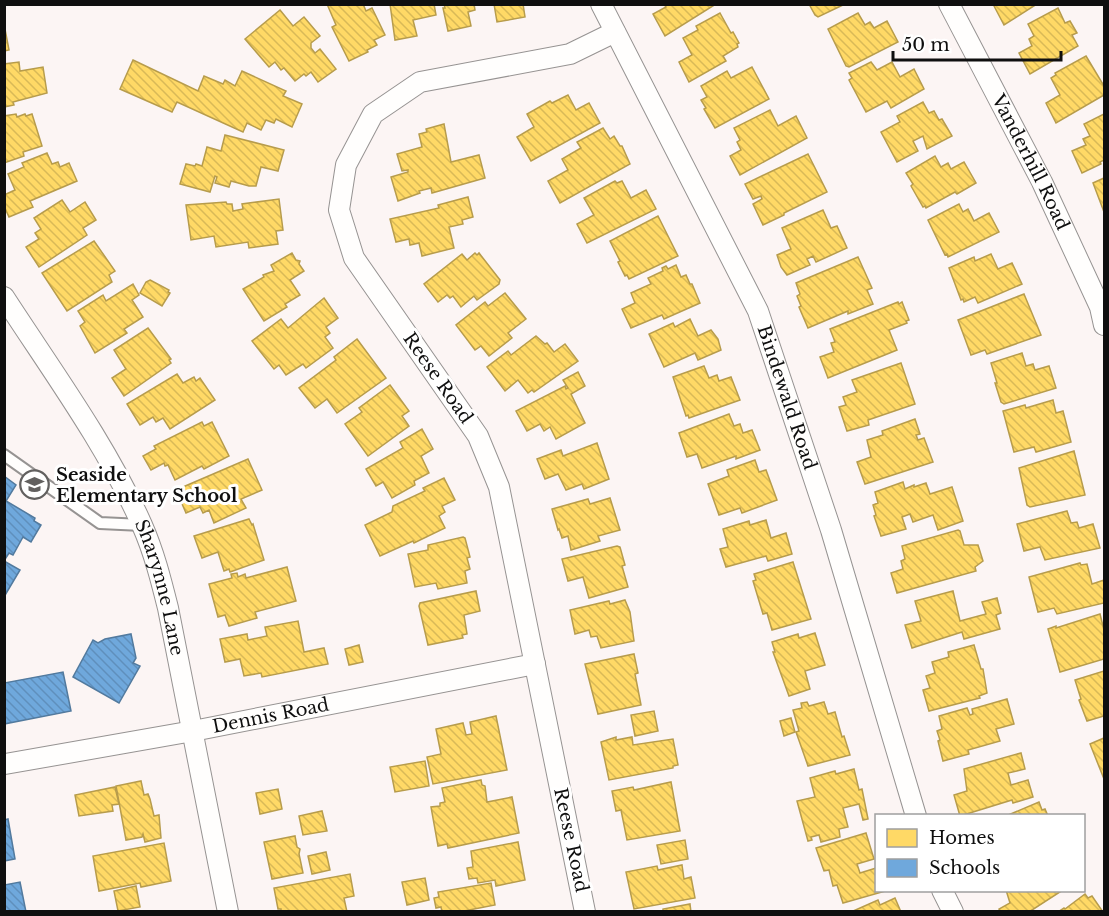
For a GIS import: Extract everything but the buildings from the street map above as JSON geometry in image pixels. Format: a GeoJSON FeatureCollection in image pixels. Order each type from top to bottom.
{"type":"FeatureCollection","features":[{"type":"Feature","properties":{"kind":"street","name":"Bindewald Road"},"geometry":{"type":"LineString","coordinates":[[601,4],[758,311],[831,530],[915,814]]}},
{"type":"Feature","properties":{"kind":"street","name":"Vanderhill Road"},"geometry":{"type":"LineString","coordinates":[[949,4],[1042,182],[1100,307],[1104,325]]}},
{"type":"Feature","properties":{"kind":"street","name":"Reese Road"},"geometry":{"type":"LineString","coordinates":[[585,912],[499,487],[478,436],[354,258],[339,210],[346,165],[373,114],[420,82],[570,54],[615,32]]}},
{"type":"Feature","properties":{"kind":"street","name":"Sharynne Lane"},"geometry":{"type":"LineString","coordinates":[[4,297],[104,452],[142,525],[157,565],[168,608],[228,912]]}},
{"type":"Feature","properties":{"kind":"street","name":"Dennis Road"},"geometry":{"type":"LineString","coordinates":[[5,764],[192,731],[535,664]]}},
{"type":"Feature","properties":{"kind":"street"},"geometry":{"type":"LineString","coordinates":[[943,892],[953,912]]}},
{"type":"Feature","properties":{"kind":"lane"},"geometry":{"type":"LineString","coordinates":[[4,455],[100,523],[142,525]]}},
{"type":"Feature","properties":{"kind":"place","name":"Seaside Elementary School"},"geometry":{"type":"Point","coordinates":[35,485]}}]}
